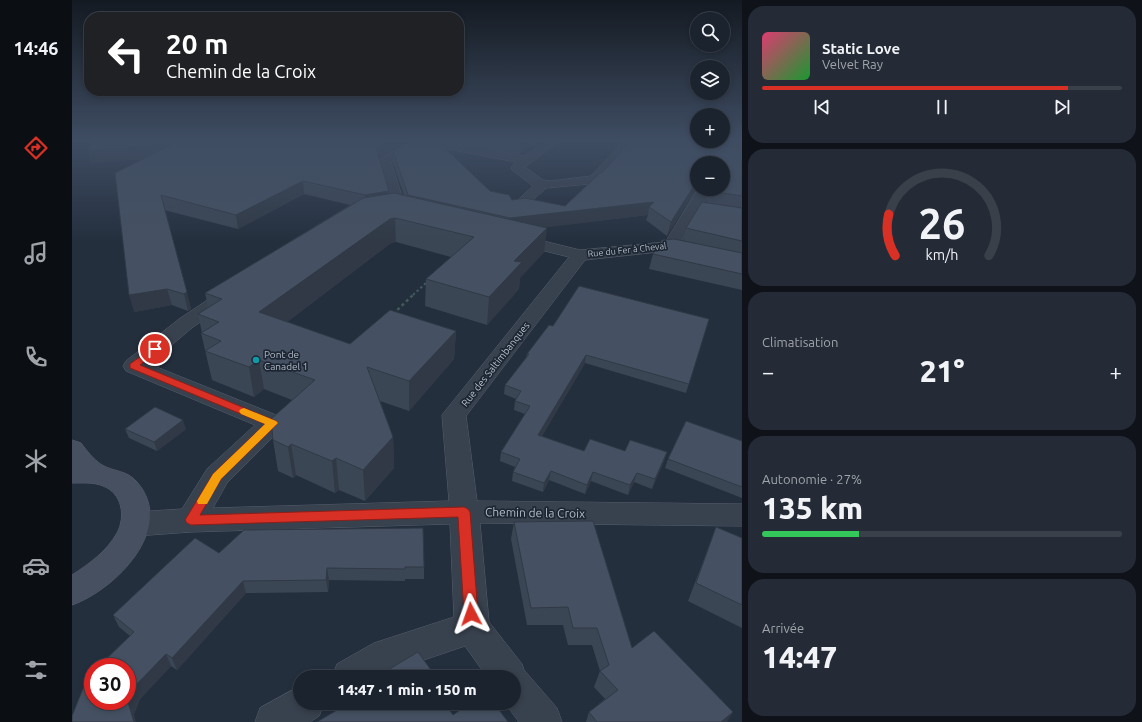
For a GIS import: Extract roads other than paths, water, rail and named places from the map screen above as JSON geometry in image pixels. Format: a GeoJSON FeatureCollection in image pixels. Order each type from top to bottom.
{"type":"FeatureCollection","features":[{"type":"Feature","properties":{"kind":"main road"},"geometry":{"type":"LineString","coordinates":[[72,449],[84,473],[114,479],[129,489],[136,505],[136,524],[125,546],[106,568],[74,591]]}},
{"type":"Feature","properties":{"kind":"street"},"geometry":{"type":"LineString","coordinates":[[388,175],[400,212],[423,217]]}},
{"type":"Feature","properties":{"kind":"street"},"geometry":{"type":"LineString","coordinates":[[526,175],[535,182],[551,185],[595,180],[600,175]]}},
{"type":"Feature","properties":{"kind":"street"},"geometry":{"type":"LineString","coordinates":[[516,208],[543,184]]}},
{"type":"Feature","properties":{"kind":"street","name":"Rue du Fer à Cheval"},"geometry":{"type":"LineString","coordinates":[[499,235],[580,255],[677,248],[701,209],[704,196]]}},
{"type":"Feature","properties":{"kind":"street"},"geometry":{"type":"LineString","coordinates":[[378,212],[399,209]]}},
{"type":"Feature","properties":{"kind":"street","name":"Rue des Saltimbanques"},"geometry":{"type":"LineString","coordinates":[[472,628],[464,512],[454,415],[580,255]]}},
{"type":"Feature","properties":{"kind":"street"},"geometry":{"type":"LineString","coordinates":[[191,520],[217,476],[272,423],[134,366],[186,324],[238,287]]}},
{"type":"Feature","properties":{"kind":"street","name":"Chemin de la Croix"},"geometry":{"type":"LineString","coordinates":[[136,524],[191,520],[464,512],[742,515]]}},
{"type":"Feature","properties":{"kind":"street"},"geometry":{"type":"LineString","coordinates":[[362,670],[387,655],[472,628],[504,670]]}},
{"type":"Feature","properties":{"kind":"street"},"geometry":{"type":"LineString","coordinates":[[521,693],[543,722]]}},
{"type":"Feature","properties":{"kind":"street"},"geometry":{"type":"LineString","coordinates":[[274,722],[294,710]]}},
{"type":"Feature","properties":{"kind":"place","name":"Pont de Canadel 1"},"geometry":{"type":"Point","coordinates":[256,360]}}]}
